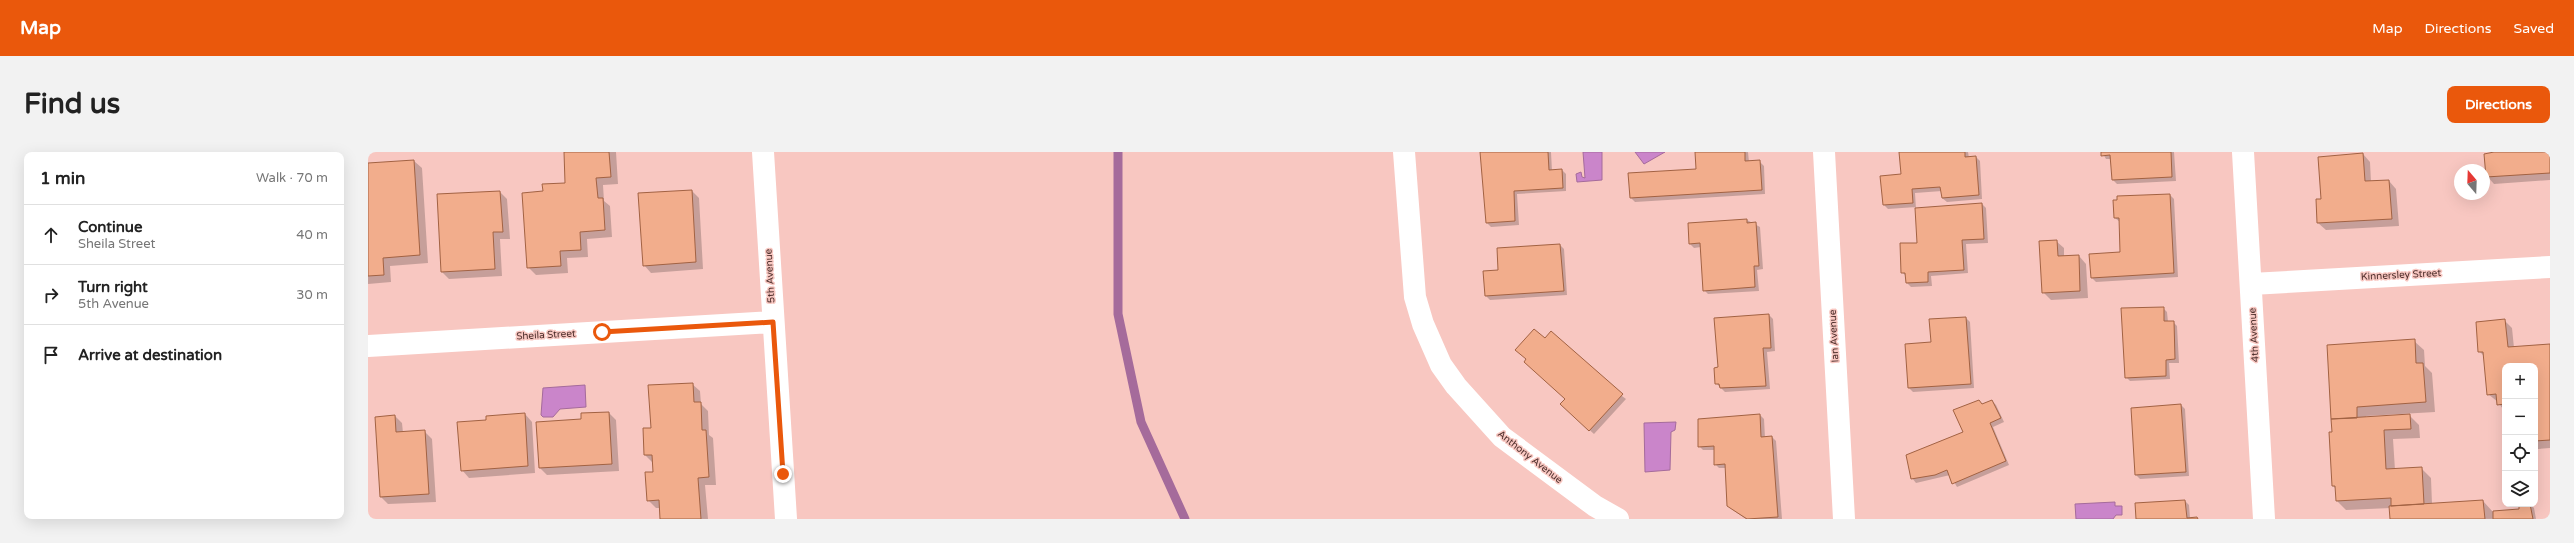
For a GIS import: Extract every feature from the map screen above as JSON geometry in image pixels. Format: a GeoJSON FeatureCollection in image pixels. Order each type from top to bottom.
{"type":"FeatureCollection","features":[{"type":"Feature","properties":{"kind":"street","name":"5th Avenue"},"geometry":{"type":"LineString","coordinates":[[764,152],[786,519]]}},
{"type":"Feature","properties":{"kind":"street","name":"Anthony Avenue"},"geometry":{"type":"LineString","coordinates":[[1404,152],[1415,297],[1422,324],[1441,365],[1456,386],[1502,438],[1595,506],[1618,519]]}},
{"type":"Feature","properties":{"kind":"street","name":"Ian Avenue"},"geometry":{"type":"LineString","coordinates":[[1824,152],[1844,519]]}},
{"type":"Feature","properties":{"kind":"street","name":"4th Avenue"},"geometry":{"type":"LineString","coordinates":[[2243,152],[2264,519]]}},
{"type":"Feature","properties":{"kind":"street","name":"Kinnersley Street"},"geometry":{"type":"LineString","coordinates":[[2251,284],[2550,267]]}},
{"type":"Feature","properties":{"kind":"street","name":"Sheila Street"},"geometry":{"type":"LineString","coordinates":[[368,346],[773,322]]}},
{"type":"Feature","properties":{"kind":"shaded area"},"geometry":{"type":"Polygon","coordinates":[[[1583,152],[1602,152],[1602,180],[1577,182],[1576,174],[1581,172],[1582,177],[1585,178],[1583,152]]]}},
{"type":"Feature","properties":{"kind":"shaded area"},"geometry":{"type":"Polygon","coordinates":[[[1635,152],[1665,152],[1644,164],[1635,152]]]}},
{"type":"Feature","properties":{"kind":"shaded area"},"geometry":{"type":"Polygon","coordinates":[[[585,385],[586,407],[560,409],[553,417],[543,417],[541,415],[543,388],[585,385]]]}},
{"type":"Feature","properties":{"kind":"shaded area"},"geometry":{"type":"Polygon","coordinates":[[[1676,422],[1675,430],[1671,432],[1670,470],[1645,472],[1644,423],[1676,422]]]}},
{"type":"Feature","properties":{"kind":"shaded area"},"geometry":{"type":"Polygon","coordinates":[[[2115,502],[2115,506],[2122,506],[2122,515],[2116,515],[2113,519],[2076,519],[2075,504],[2115,502]]]}},
{"type":"Feature","properties":{"kind":"building"},"geometry":{"type":"Polygon","coordinates":[[[564,152],[609,152],[611,177],[596,178],[598,198],[603,198],[605,230],[580,232],[581,250],[560,251],[561,266],[527,268],[522,193],[543,191],[542,184],[565,183],[564,152]]]}},
{"type":"Feature","properties":{"kind":"building"},"geometry":{"type":"Polygon","coordinates":[[[1480,152],[1548,152],[1549,170],[1562,169],[1563,188],[1514,191],[1515,221],[1486,223],[1480,152]]]}},
{"type":"Feature","properties":{"kind":"building"},"geometry":{"type":"Polygon","coordinates":[[[1695,152],[1745,152],[1745,161],[1760,160],[1762,190],[1630,198],[1628,173],[1696,169],[1695,152]]]}},
{"type":"Feature","properties":{"kind":"building"},"geometry":{"type":"Polygon","coordinates":[[[1899,152],[1965,152],[1965,157],[1976,156],[1979,195],[1942,198],[1940,187],[1912,189],[1913,203],[1883,205],[1880,176],[1901,174],[1899,152]]]}},
{"type":"Feature","properties":{"kind":"building"},"geometry":{"type":"Polygon","coordinates":[[[2101,152],[2171,152],[2172,177],[2112,180],[2110,155],[2101,156],[2101,152]]]}},
{"type":"Feature","properties":{"kind":"building"},"geometry":{"type":"Polygon","coordinates":[[[2494,152],[2550,152],[2550,173],[2490,177],[2490,164],[2485,164],[2484,154],[2494,152]]]}},
{"type":"Feature","properties":{"kind":"building"},"geometry":{"type":"Polygon","coordinates":[[[2363,153],[2365,181],[2389,180],[2392,219],[2317,223],[2316,199],[2321,199],[2318,157],[2363,153]]]}},
{"type":"Feature","properties":{"kind":"building"},"geometry":{"type":"Polygon","coordinates":[[[414,160],[420,255],[383,258],[384,275],[368,276],[368,163],[414,160]]]}},
{"type":"Feature","properties":{"kind":"building"},"geometry":{"type":"Polygon","coordinates":[[[692,190],[696,262],[643,266],[638,193],[692,190]]]}},
{"type":"Feature","properties":{"kind":"building"},"geometry":{"type":"Polygon","coordinates":[[[500,191],[503,232],[493,232],[495,269],[441,272],[437,194],[500,191]]]}},
{"type":"Feature","properties":{"kind":"building"},"geometry":{"type":"Polygon","coordinates":[[[2170,194],[2174,273],[2091,278],[2089,254],[2120,252],[2119,218],[2114,218],[2113,200],[2117,200],[2117,196],[2170,194]]]}},
{"type":"Feature","properties":{"kind":"building"},"geometry":{"type":"Polygon","coordinates":[[[1982,203],[1984,239],[1962,240],[1964,270],[1928,272],[1928,282],[1906,283],[1905,273],[1901,273],[1900,243],[1917,243],[1915,208],[1982,203]]]}},
{"type":"Feature","properties":{"kind":"building"},"geometry":{"type":"Polygon","coordinates":[[[1747,219],[1747,223],[1756,222],[1759,266],[1754,266],[1755,287],[1703,291],[1700,243],[1689,244],[1688,223],[1747,219]]]}},
{"type":"Feature","properties":{"kind":"building"},"geometry":{"type":"Polygon","coordinates":[[[2057,240],[2058,256],[2079,255],[2080,291],[2042,293],[2039,241],[2057,240]]]}},
{"type":"Feature","properties":{"kind":"building"},"geometry":{"type":"Polygon","coordinates":[[[1560,244],[1564,291],[1485,296],[1483,271],[1498,270],[1497,248],[1560,244]]]}},
{"type":"Feature","properties":{"kind":"building"},"geometry":{"type":"Polygon","coordinates":[[[2164,307],[2164,321],[2174,321],[2175,359],[2166,360],[2166,376],[2125,378],[2121,308],[2164,307]]]}},
{"type":"Feature","properties":{"kind":"building"},"geometry":{"type":"Polygon","coordinates":[[[1769,314],[1771,348],[1763,348],[1766,386],[1720,388],[1719,384],[1715,384],[1714,368],[1718,367],[1714,318],[1769,314]]]}},
{"type":"Feature","properties":{"kind":"building"},"geometry":{"type":"Polygon","coordinates":[[[1966,317],[1971,384],[1908,388],[1905,344],[1931,342],[1929,319],[1966,317]]]}},
{"type":"Feature","properties":{"kind":"building"},"geometry":{"type":"Polygon","coordinates":[[[2505,319],[2508,347],[2550,344],[2550,440],[2538,441],[2538,363],[2502,363],[2502,404],[2497,405],[2496,394],[2487,395],[2483,352],[2478,352],[2476,322],[2505,319]]]}},
{"type":"Feature","properties":{"kind":"building"},"geometry":{"type":"Polygon","coordinates":[[[1534,329],[1545,338],[1551,331],[1623,394],[1589,431],[1560,404],[1565,399],[1524,362],[1526,359],[1515,350],[1534,329]]]}},
{"type":"Feature","properties":{"kind":"building"},"geometry":{"type":"Polygon","coordinates":[[[2415,339],[2416,363],[2423,363],[2426,402],[2357,407],[2357,418],[2331,419],[2327,345],[2415,339]]]}},
{"type":"Feature","properties":{"kind":"building"},"geometry":{"type":"Polygon","coordinates":[[[693,383],[694,402],[701,402],[702,430],[706,430],[709,477],[698,478],[701,519],[660,519],[659,500],[647,501],[645,472],[653,472],[652,455],[644,455],[643,428],[651,428],[648,385],[693,383]]]}},
{"type":"Feature","properties":{"kind":"building"},"geometry":{"type":"Polygon","coordinates":[[[1979,400],[1982,404],[1992,400],[2001,418],[1990,423],[2006,461],[1952,484],[1947,470],[1935,475],[1911,479],[1906,455],[1963,432],[1953,410],[1979,400]]]}},
{"type":"Feature","properties":{"kind":"building"},"geometry":{"type":"Polygon","coordinates":[[[2181,404],[2186,472],[2135,475],[2131,408],[2181,404]]]}},
{"type":"Feature","properties":{"kind":"building"},"geometry":{"type":"Polygon","coordinates":[[[609,412],[612,464],[539,468],[536,422],[581,419],[581,413],[609,412]]]}},
{"type":"Feature","properties":{"kind":"building"},"geometry":{"type":"Polygon","coordinates":[[[525,413],[528,466],[461,471],[457,422],[486,420],[486,416],[525,413]]]}},
{"type":"Feature","properties":{"kind":"building"},"geometry":{"type":"Polygon","coordinates":[[[1760,414],[1761,437],[1772,436],[1778,517],[1747,519],[1727,506],[1725,464],[1714,465],[1714,446],[1698,447],[1698,419],[1760,414]]]}},
{"type":"Feature","properties":{"kind":"building"},"geometry":{"type":"Polygon","coordinates":[[[2410,414],[2411,429],[2384,430],[2386,469],[2422,467],[2424,504],[2391,506],[2391,498],[2336,501],[2335,486],[2332,486],[2329,432],[2332,432],[2331,419],[2410,414]]]}},
{"type":"Feature","properties":{"kind":"building"},"geometry":{"type":"Polygon","coordinates":[[[395,415],[396,432],[425,430],[429,494],[380,497],[375,417],[395,415]]]}},
{"type":"Feature","properties":{"kind":"building"},"geometry":{"type":"Polygon","coordinates":[[[2185,500],[2187,518],[2197,517],[2198,519],[2136,519],[2135,503],[2185,500]]]}},
{"type":"Feature","properties":{"kind":"building"},"geometry":{"type":"Polygon","coordinates":[[[2483,500],[2485,519],[2390,519],[2389,506],[2483,500]]]}},
{"type":"Feature","properties":{"kind":"building"},"geometry":{"type":"Polygon","coordinates":[[[2519,507],[2531,507],[2533,519],[2493,519],[2493,511],[2519,509],[2519,507]]]}},
{"type":"Feature","properties":{"kind":"waterway"},"geometry":{"type":"LineString","coordinates":[[1118,152],[1118,314],[1141,422],[1185,519]]}},
{"type":"Feature","properties":{"kind":"route"},"geometry":{"type":"LineString","coordinates":[[602,332],[773,322],[783,474]]}}]}
